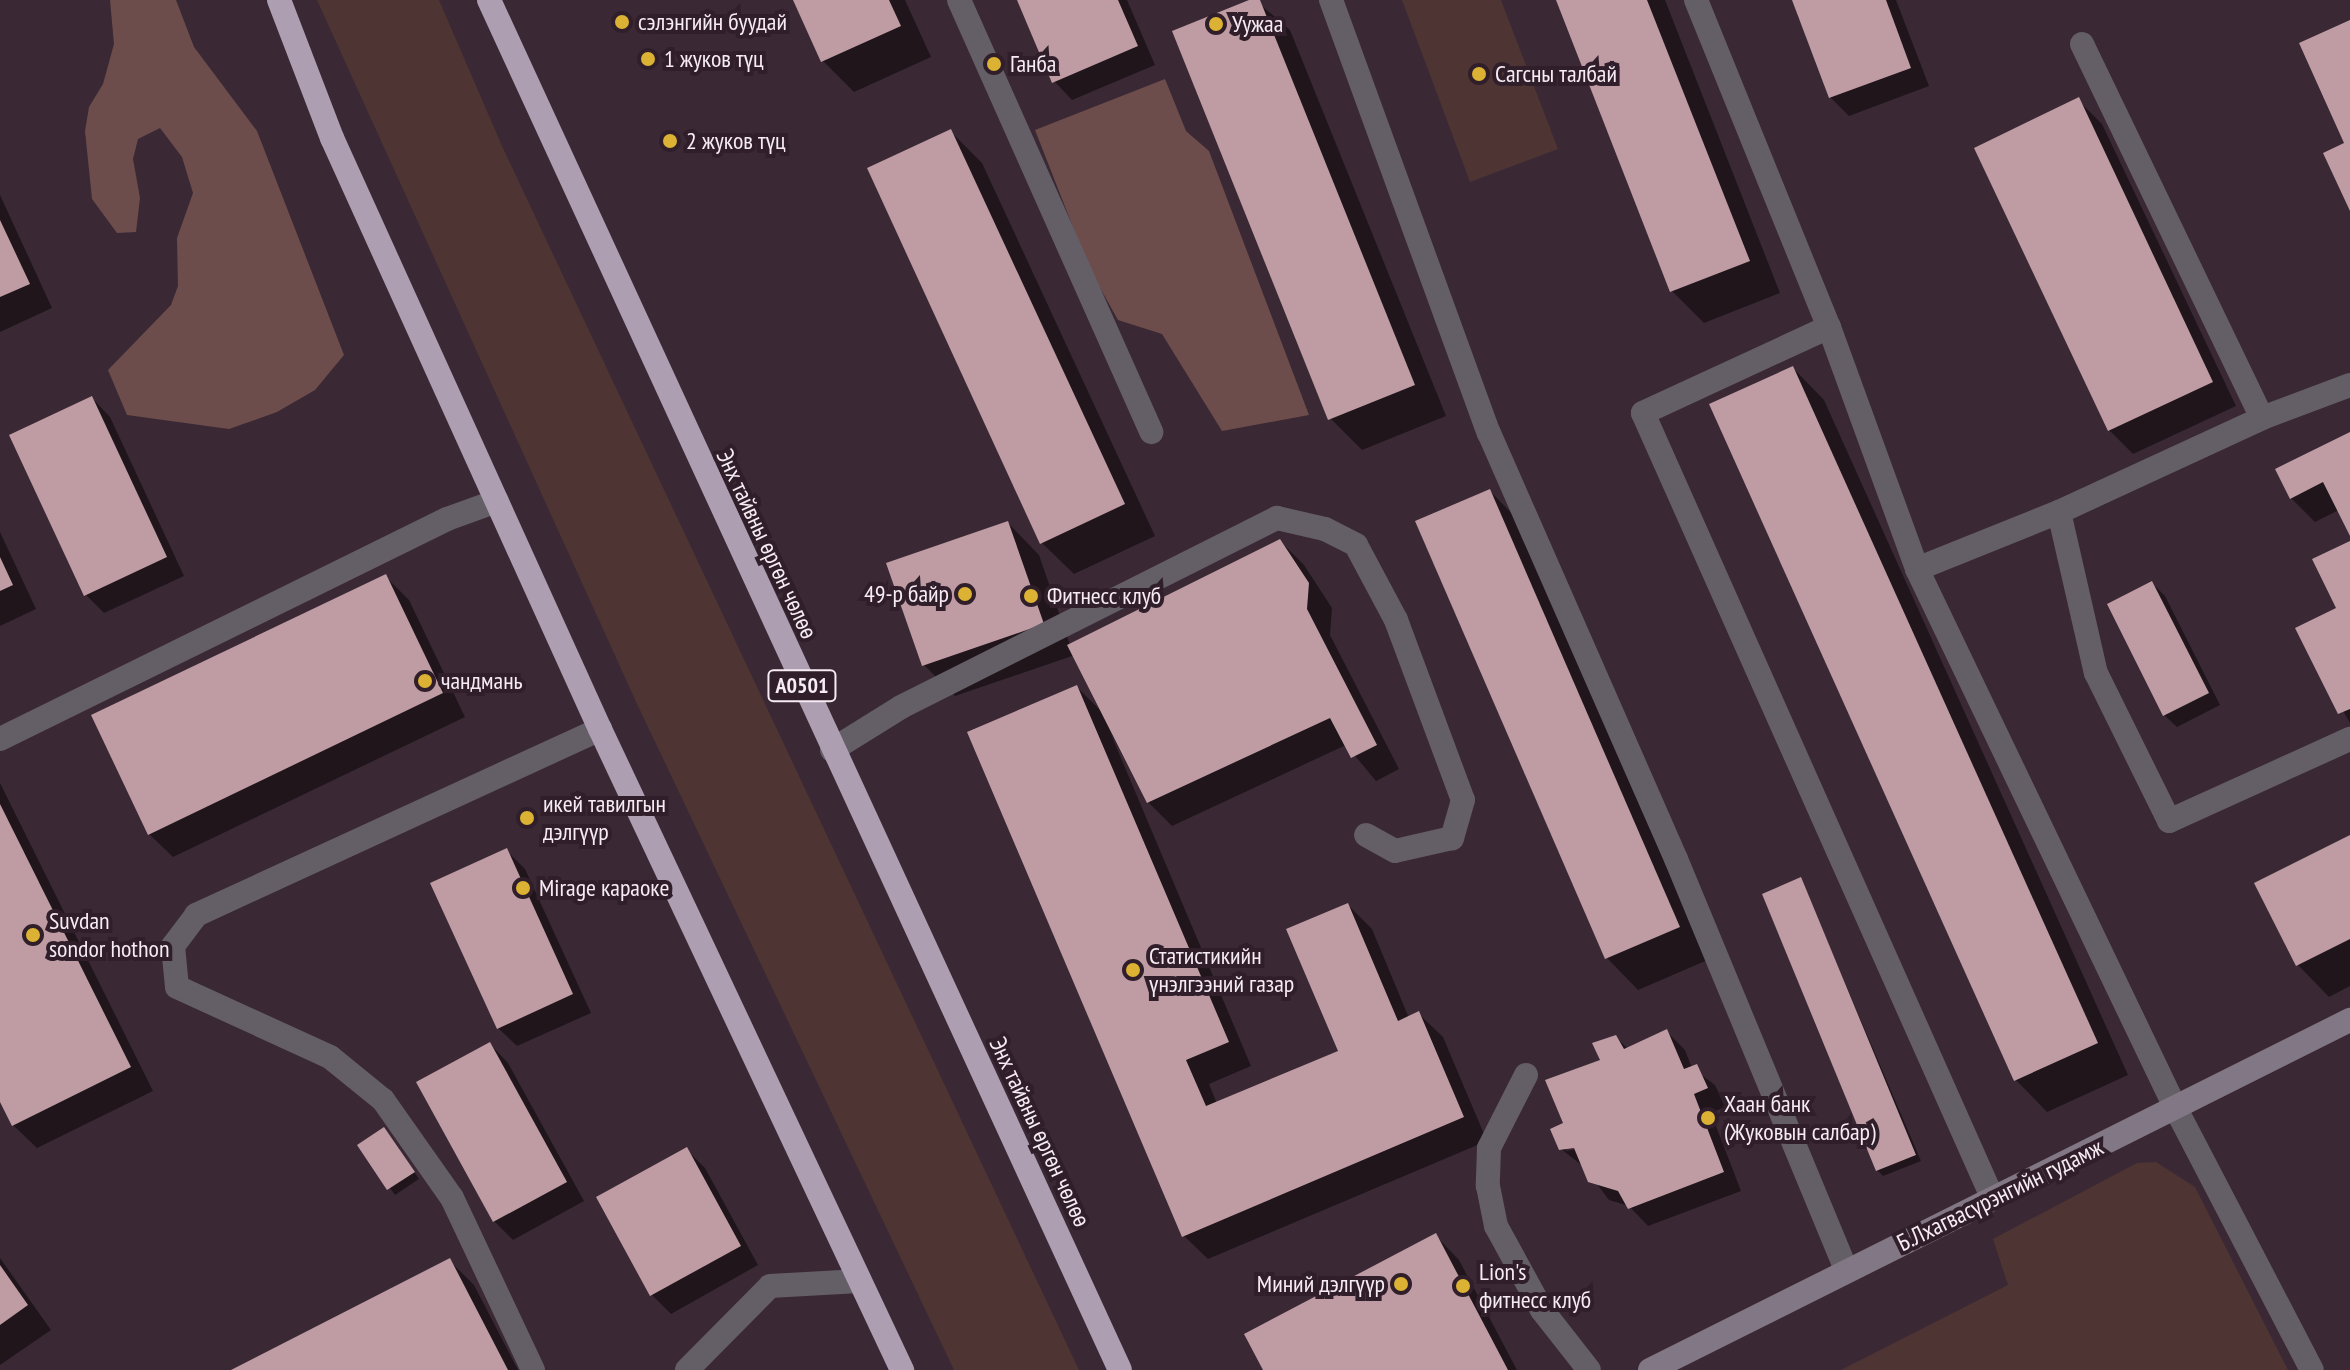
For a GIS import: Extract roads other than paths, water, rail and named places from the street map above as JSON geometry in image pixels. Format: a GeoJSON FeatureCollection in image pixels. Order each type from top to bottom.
{"type":"FeatureCollection","features":[{"type":"Feature","properties":{"kind":"highway"},"geometry":{"type":"LineString","coordinates":[[279,0],[332,138],[600,729],[902,1370]]}},
{"type":"Feature","properties":{"kind":"highway","name":"Энх тайвны өргөн чөлөө"},"geometry":{"type":"LineString","coordinates":[[489,0],[1120,1370]]}},
{"type":"Feature","properties":{"kind":"street"},"geometry":{"type":"LineString","coordinates":[[959,0],[1151,432]]}},
{"type":"Feature","properties":{"kind":"street"},"geometry":{"type":"LineString","coordinates":[[1331,0],[1489,433],[1676,859],[1847,1271]]}},
{"type":"Feature","properties":{"kind":"street"},"geometry":{"type":"LineString","coordinates":[[1696,0],[1829,327],[1917,569],[2176,1109],[2312,1370]]}},
{"type":"Feature","properties":{"kind":"street"},"geometry":{"type":"LineString","coordinates":[[2082,44],[2262,418]]}},
{"type":"Feature","properties":{"kind":"street"},"geometry":{"type":"LineString","coordinates":[[1829,327],[1643,413],[1992,1197]]}},
{"type":"Feature","properties":{"kind":"street"},"geometry":{"type":"LineString","coordinates":[[1917,569],[2059,512],[2262,418],[2350,385]]}},
{"type":"Feature","properties":{"kind":"street"},"geometry":{"type":"LineString","coordinates":[[0,739],[447,519],[497,501]]}},
{"type":"Feature","properties":{"kind":"street"},"geometry":{"type":"LineString","coordinates":[[2059,512],[2096,673],[2169,821],[2350,739]]}},
{"type":"Feature","properties":{"kind":"street"},"geometry":{"type":"LineString","coordinates":[[832,750],[901,707],[1277,518],[1325,529],[1356,545],[1396,620],[1463,800],[1452,838],[1395,851],[1366,835]]}},
{"type":"Feature","properties":{"kind":"street"},"geometry":{"type":"LineString","coordinates":[[533,1370],[452,1198],[383,1100],[330,1057],[177,987],[173,946],[196,915],[600,729]]}},
{"type":"Feature","properties":{"kind":"street","name":"Б.Лхагвасүрэнгийн гудамж"},"geometry":{"type":"LineString","coordinates":[[1650,1370],[2350,1020]]}},
{"type":"Feature","properties":{"kind":"street"},"geometry":{"type":"LineString","coordinates":[[1526,1075],[1489,1148],[1488,1186],[1496,1226],[1542,1310],[1589,1370]]}},
{"type":"Feature","properties":{"kind":"street"},"geometry":{"type":"LineString","coordinates":[[687,1370],[770,1286],[859,1281]]}},
{"type":"Feature","properties":{"kind":"place","name":"сэлэнгийн буудай"},"geometry":{"type":"Point","coordinates":[622,22]}},
{"type":"Feature","properties":{"kind":"place","name":"Уужаа"},"geometry":{"type":"Point","coordinates":[1216,24]}},
{"type":"Feature","properties":{"kind":"place","name":"1 жуков түц"},"geometry":{"type":"Point","coordinates":[648,59]}},
{"type":"Feature","properties":{"kind":"place","name":"Ганба"},"geometry":{"type":"Point","coordinates":[994,64]}},
{"type":"Feature","properties":{"kind":"place","name":"Сагсны талбай"},"geometry":{"type":"Point","coordinates":[1479,74]}},
{"type":"Feature","properties":{"kind":"place","name":"2 жуков түц"},"geometry":{"type":"Point","coordinates":[670,141]}},
{"type":"Feature","properties":{"kind":"place","name":"49-р байр"},"geometry":{"type":"Point","coordinates":[965,594]}},
{"type":"Feature","properties":{"kind":"place","name":"Фитнесс клуб"},"geometry":{"type":"Point","coordinates":[1031,596]}},
{"type":"Feature","properties":{"kind":"place","name":"чандмань"},"geometry":{"type":"Point","coordinates":[425,681]}},
{"type":"Feature","properties":{"kind":"place","name":"икей тавилгын дэлгүүр"},"geometry":{"type":"Point","coordinates":[527,818]}},
{"type":"Feature","properties":{"kind":"place","name":"Mirage караоке"},"geometry":{"type":"Point","coordinates":[523,888]}},
{"type":"Feature","properties":{"kind":"place","name":"Suvdan sondor hothon"},"geometry":{"type":"Point","coordinates":[33,935]}},
{"type":"Feature","properties":{"kind":"place","name":"Статистикийн үнэлгээний газар"},"geometry":{"type":"Point","coordinates":[1133,970]}},
{"type":"Feature","properties":{"kind":"place","name":"Хаан банк (Жуковын салбар)"},"geometry":{"type":"Point","coordinates":[1708,1118]}},
{"type":"Feature","properties":{"kind":"place","name":"Миний дэлгүүр"},"geometry":{"type":"Point","coordinates":[1401,1284]}},
{"type":"Feature","properties":{"kind":"place","name":"Lion's фитнесс клуб"},"geometry":{"type":"Point","coordinates":[1463,1286]}}]}
